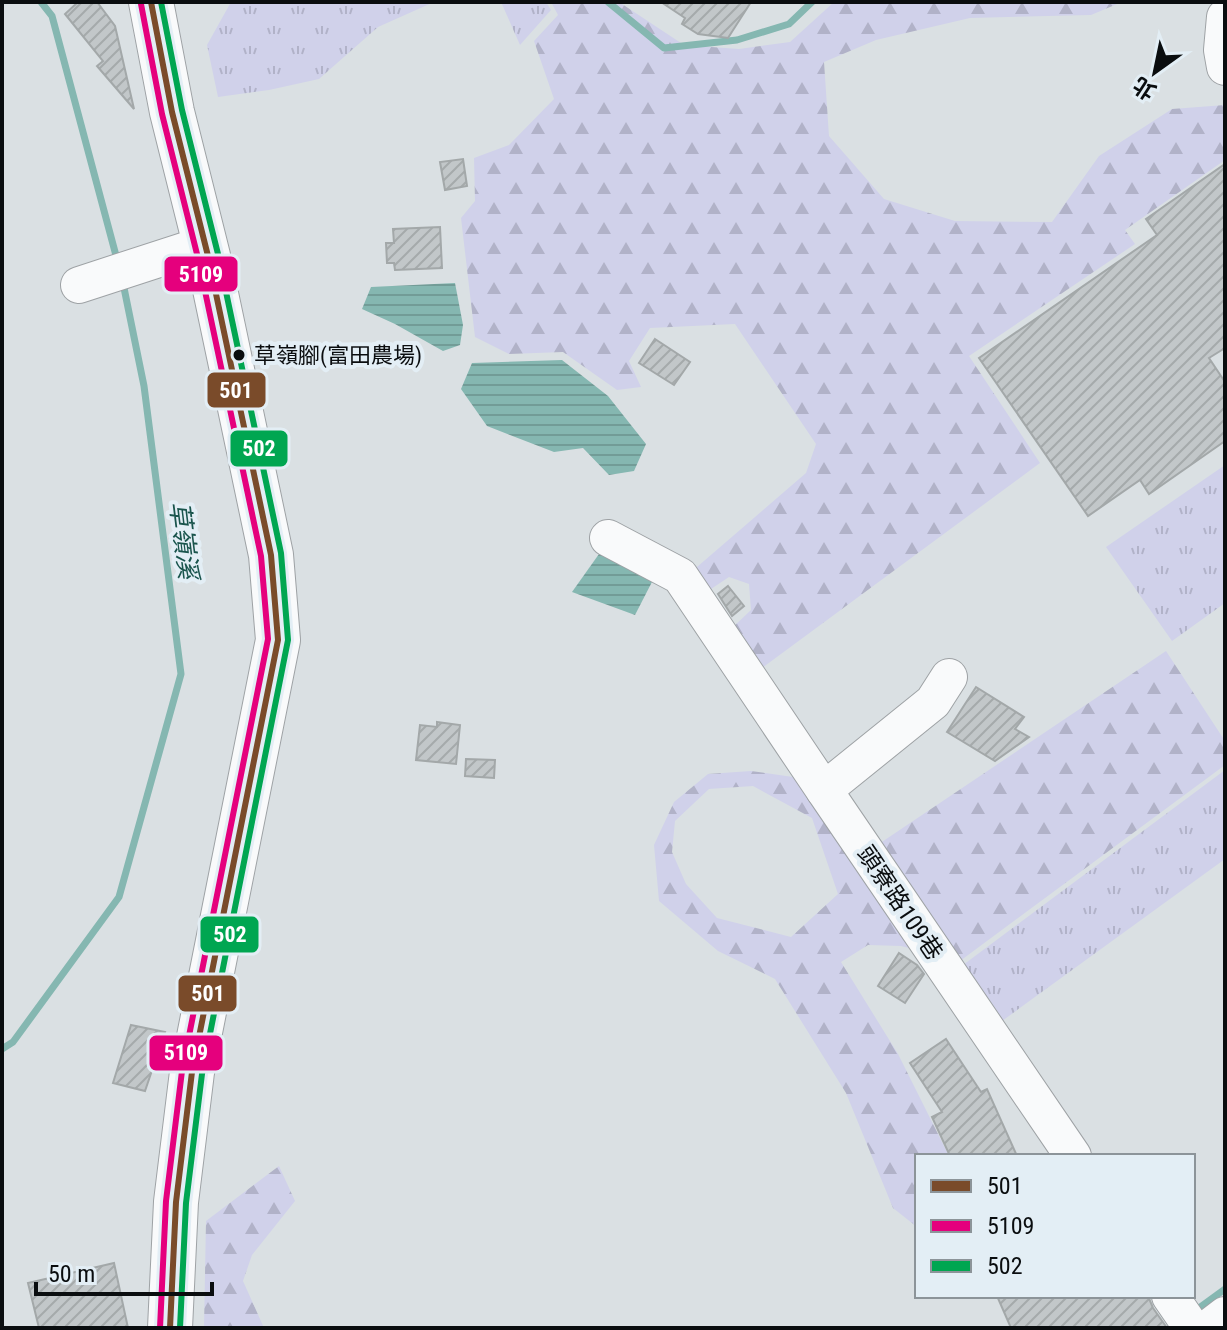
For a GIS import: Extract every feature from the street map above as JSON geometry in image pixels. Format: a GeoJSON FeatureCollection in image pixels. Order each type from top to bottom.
{"type":"FeatureCollection","features":[{"type":"Feature","properties":{"kind":"main road"},"geometry":{"type":"LineString","coordinates":[[151,2],[172,112],[205,244],[271,555],[278,640],[192,1072],[176,1202],[170,1328]]}},
{"type":"Feature","properties":{"kind":"street"},"geometry":{"type":"LineString","coordinates":[[1225,17],[1222,50],[1225,67]]}},
{"type":"Feature","properties":{"kind":"street"},"geometry":{"type":"LineString","coordinates":[[79,285],[205,244]]}},
{"type":"Feature","properties":{"kind":"street","name":"頭寮路109巷"},"geometry":{"type":"LineString","coordinates":[[608,538],[680,576],[1072,1154]]}},
{"type":"Feature","properties":{"kind":"street"},"geometry":{"type":"LineString","coordinates":[[824,790],[933,702],[949,677]]}},
{"type":"Feature","properties":{"kind":"street"},"geometry":{"type":"LineString","coordinates":[[1171,1298],[1192,1328]]}},
{"type":"Feature","properties":{"kind":"street"},"geometry":{"type":"LineString","coordinates":[[1208,1328],[1225,1315]]}},
{"type":"Feature","properties":{"kind":"green space"},"geometry":{"type":"Polygon","coordinates":[[[231,2],[434,2],[378,27],[319,79],[218,97],[207,45],[231,2]]]}},
{"type":"Feature","properties":{"kind":"green space"},"geometry":{"type":"Polygon","coordinates":[[[501,2],[546,2],[551,10],[520,45],[501,2]]]}},
{"type":"Feature","properties":{"kind":"green space"},"geometry":{"type":"Polygon","coordinates":[[[551,2],[619,2],[684,45],[739,49],[790,42],[834,2],[1122,2],[1091,15],[970,18],[876,40],[824,62],[829,136],[884,199],[955,221],[1052,222],[1099,156],[1172,109],[1225,105],[1225,160],[1125,230],[1135,244],[969,356],[1040,463],[758,671],[730,630],[751,610],[749,584],[729,577],[705,593],[690,573],[806,473],[816,444],[735,324],[650,328],[629,361],[641,387],[617,390],[563,352],[509,354],[475,337],[461,218],[475,201],[474,158],[509,145],[554,99],[534,41],[558,15],[551,2]]]}},
{"type":"Feature","properties":{"kind":"green space"},"geometry":{"type":"Polygon","coordinates":[[[1225,465],[1225,603],[1172,641],[1106,547],[1225,465]]]}},
{"type":"Feature","properties":{"kind":"green space"},"geometry":{"type":"Polygon","coordinates":[[[1166,651],[1225,741],[1225,765],[960,961],[901,946],[868,945],[841,962],[898,1054],[948,1154],[915,1154],[915,1225],[893,1208],[846,1093],[775,979],[718,951],[659,901],[654,845],[674,802],[708,774],[751,771],[793,777],[820,801],[858,858],[1166,651]],[[753,786],[709,789],[675,821],[672,852],[686,884],[717,918],[791,937],[838,894],[812,818],[753,786]]]}},
{"type":"Feature","properties":{"kind":"green space"},"geometry":{"type":"Polygon","coordinates":[[[1225,770],[1225,859],[1002,1021],[963,965],[1225,770]]]}},
{"type":"Feature","properties":{"kind":"green space"},"geometry":{"type":"Polygon","coordinates":[[[279,1166],[295,1201],[252,1255],[243,1281],[264,1328],[204,1328],[206,1221],[279,1166]]]}},
{"type":"Feature","properties":{"kind":"shaded area"},"geometry":{"type":"Polygon","coordinates":[[[455,283],[463,325],[460,345],[443,351],[362,309],[371,287],[455,283]]]}},
{"type":"Feature","properties":{"kind":"shaded area"},"geometry":{"type":"Polygon","coordinates":[[[562,360],[608,396],[646,444],[634,471],[609,475],[583,448],[554,452],[487,426],[461,389],[472,363],[562,360]]]}},
{"type":"Feature","properties":{"kind":"shaded area"},"geometry":{"type":"Polygon","coordinates":[[[599,554],[653,580],[635,615],[572,592],[599,554]]]}},
{"type":"Feature","properties":{"kind":"building"},"geometry":{"type":"Polygon","coordinates":[[[78,2],[97,2],[115,26],[134,109],[97,66],[103,61],[65,14],[78,2]]]}},
{"type":"Feature","properties":{"kind":"building"},"geometry":{"type":"Polygon","coordinates":[[[661,2],[751,2],[728,38],[698,34],[682,24],[685,18],[661,2]]]}},
{"type":"Feature","properties":{"kind":"building"},"geometry":{"type":"Polygon","coordinates":[[[463,159],[467,186],[445,190],[440,162],[463,159]]]}},
{"type":"Feature","properties":{"kind":"building"},"geometry":{"type":"Polygon","coordinates":[[[1225,164],[1225,348],[1209,358],[1225,382],[1225,441],[1149,494],[1140,480],[1088,516],[979,358],[1157,235],[1146,219],[1225,164]]]}},
{"type":"Feature","properties":{"kind":"building"},"geometry":{"type":"Polygon","coordinates":[[[440,227],[442,268],[395,270],[394,263],[387,263],[386,243],[394,243],[393,229],[440,227]]]}},
{"type":"Feature","properties":{"kind":"building"},"geometry":{"type":"Polygon","coordinates":[[[655,339],[690,362],[674,385],[639,363],[655,339]]]}},
{"type":"Feature","properties":{"kind":"building"},"geometry":{"type":"Polygon","coordinates":[[[728,586],[744,606],[732,616],[718,594],[728,586]]]}},
{"type":"Feature","properties":{"kind":"building"},"geometry":{"type":"Polygon","coordinates":[[[976,687],[1024,717],[1015,729],[1029,737],[995,761],[947,732],[976,687]]]}},
{"type":"Feature","properties":{"kind":"building"},"geometry":{"type":"Polygon","coordinates":[[[437,722],[460,725],[456,764],[416,760],[420,725],[437,727],[437,722]]]}},
{"type":"Feature","properties":{"kind":"building"},"geometry":{"type":"Polygon","coordinates":[[[466,759],[495,760],[494,778],[465,776],[466,759]]]}},
{"type":"Feature","properties":{"kind":"building"},"geometry":{"type":"Polygon","coordinates":[[[899,953],[924,974],[905,1003],[878,986],[899,953]]]}},
{"type":"Feature","properties":{"kind":"building"},"geometry":{"type":"Polygon","coordinates":[[[131,1025],[165,1032],[145,1091],[113,1083],[131,1025]]]}},
{"type":"Feature","properties":{"kind":"building"},"geometry":{"type":"Polygon","coordinates":[[[946,1039],[981,1092],[987,1089],[1016,1154],[949,1154],[932,1117],[942,1112],[910,1063],[946,1039]]]}},
{"type":"Feature","properties":{"kind":"building"},"geometry":{"type":"Polygon","coordinates":[[[114,1263],[128,1328],[39,1328],[28,1283],[114,1263]]]}},
{"type":"Feature","properties":{"kind":"building"},"geometry":{"type":"Polygon","coordinates":[[[998,1298],[1149,1298],[1167,1328],[1011,1328],[998,1298]]]}},
{"type":"Feature","properties":{"kind":"waterway","name":"草嶺溪"},"geometry":{"type":"LineString","coordinates":[[41,2],[52,16],[118,263]]}},
{"type":"Feature","properties":{"kind":"waterway"},"geometry":{"type":"LineString","coordinates":[[608,2],[664,48],[737,40],[789,24],[812,2]]}},
{"type":"Feature","properties":{"kind":"waterway","name":"草嶺溪"},"geometry":{"type":"LineString","coordinates":[[2,1049],[13,1042],[119,897],[181,674],[144,386],[123,283]]}},
{"type":"Feature","properties":{"kind":"waterway"},"geometry":{"type":"LineString","coordinates":[[1192,1313],[1225,1289]]}},
{"type":"Feature","properties":{"kind":"transit line","name":"501"},"geometry":{"type":"LineString","coordinates":[[151,2],[172,112],[208,256],[271,555],[278,640],[192,1072],[176,1202],[170,1328]]}},
{"type":"Feature","properties":{"kind":"transit line","name":"502"},"geometry":{"type":"LineString","coordinates":[[161,2],[182,110],[218,254],[281,553],[288,640],[202,1074],[186,1203],[180,1328]]}},
{"type":"Feature","properties":{"kind":"transit line","name":"5109"},"geometry":{"type":"LineString","coordinates":[[141,4],[162,114],[198,258],[261,556],[268,639],[182,1071],[166,1201],[160,1328]]}},
{"type":"Feature","properties":{"kind":"place","name":"草嶺腳(富田農場)"},"geometry":{"type":"Point","coordinates":[239,355]}}]}
